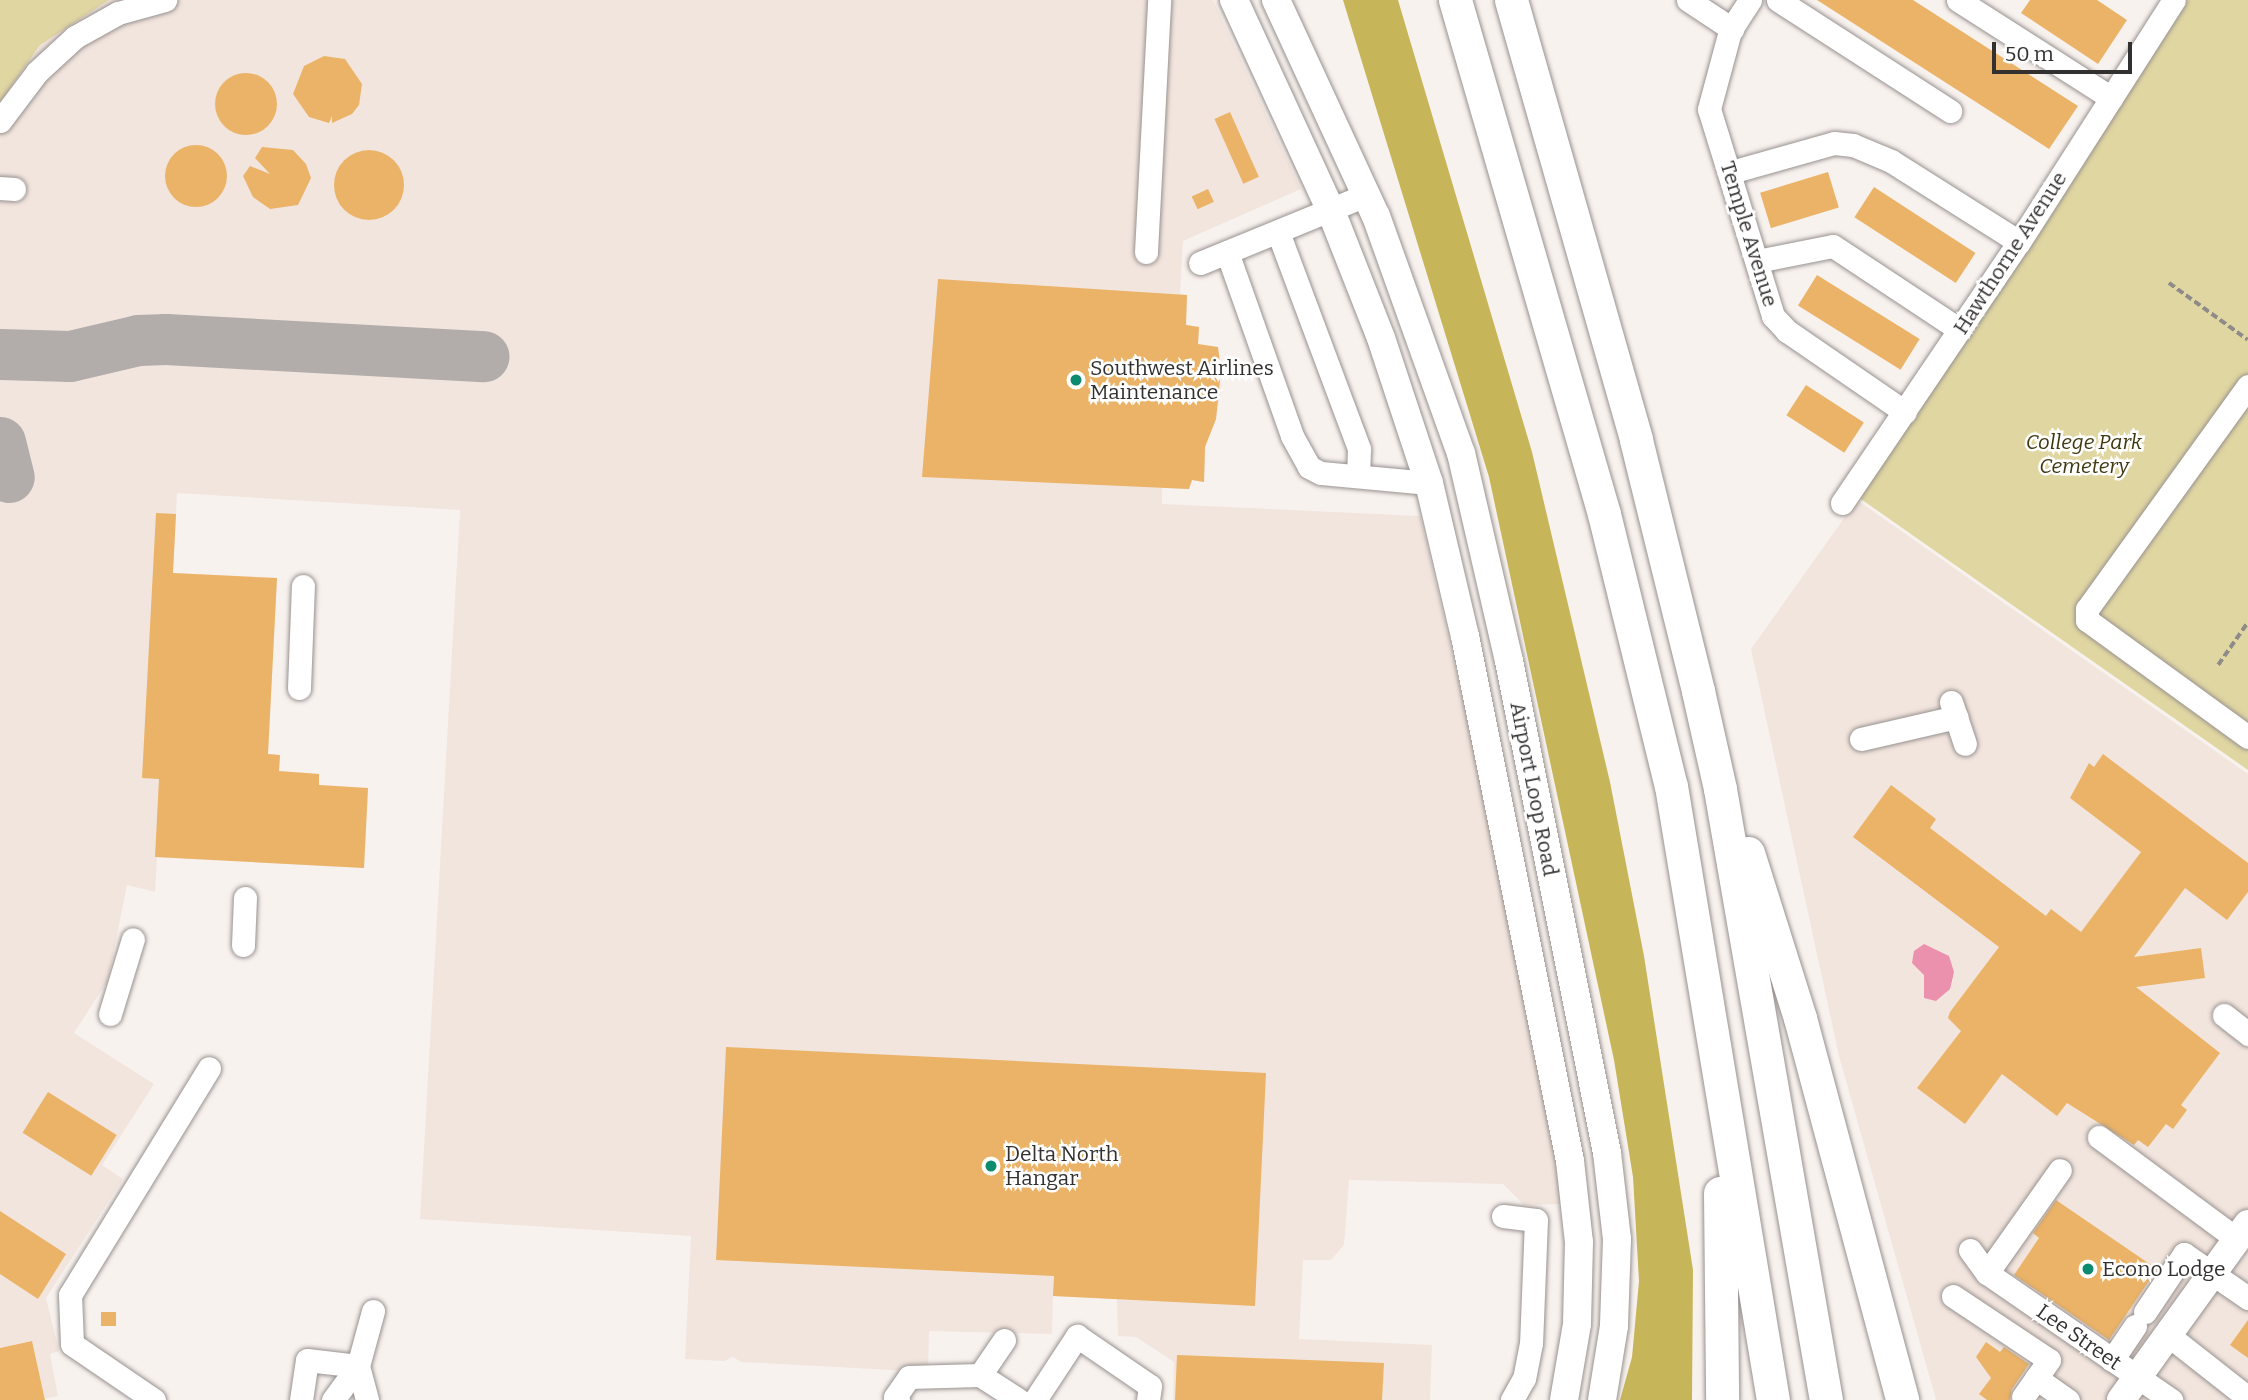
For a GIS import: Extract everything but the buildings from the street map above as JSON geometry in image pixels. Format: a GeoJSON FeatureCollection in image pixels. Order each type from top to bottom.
{"type":"FeatureCollection","features":[{"type":"Feature","properties":{"kind":"highway"},"geometry":{"type":"LineString","coordinates":[[1455,0],[1604,514],[1671,786],[1773,1400]]}},
{"type":"Feature","properties":{"kind":"highway"},"geometry":{"type":"LineString","coordinates":[[1511,0],[1636,440],[1720,789],[1826,1400]]}},
{"type":"Feature","properties":{"kind":"highway"},"geometry":{"type":"LineString","coordinates":[[1671,786],[1663,851],[1713,1108],[1722,1210],[1722,1400]]}},
{"type":"Feature","properties":{"kind":"highway"},"geometry":{"type":"LineString","coordinates":[[1720,789],[1748,854],[1786,971],[1902,1400]]}},
{"type":"Feature","properties":{"kind":"main road","name":"Airport Loop Road"},"geometry":{"type":"LineString","coordinates":[[1234,0],[1331,211],[1381,338],[1429,483],[1465,636],[1570,1160],[1579,1255],[1577,1324],[1564,1400]]}},
{"type":"Feature","properties":{"kind":"main road","name":"Airport Loop Road"},"geometry":{"type":"LineString","coordinates":[[1276,0],[1366,195],[1461,453],[1508,661],[1604,1140],[1617,1240],[1614,1326],[1602,1400]]}},
{"type":"Feature","properties":{"kind":"main road"},"geometry":{"type":"LineString","coordinates":[[2121,1400],[2245,1229]]}},
{"type":"Feature","properties":{"kind":"street"},"geometry":{"type":"LineString","coordinates":[[0,121],[30,79],[75,37],[118,13],[165,0]]}},
{"type":"Feature","properties":{"kind":"street"},"geometry":{"type":"LineString","coordinates":[[1146,252],[1159,0]]}},
{"type":"Feature","properties":{"kind":"street"},"geometry":{"type":"LineString","coordinates":[[1688,0],[1732,29]]}},
{"type":"Feature","properties":{"kind":"street","name":"Temple Avenue"},"geometry":{"type":"LineString","coordinates":[[1750,0],[1732,29],[1709,109],[1731,173],[1773,316],[1787,331],[1905,412]]}},
{"type":"Feature","properties":{"kind":"street"},"geometry":{"type":"LineString","coordinates":[[1778,0],[1950,111]]}},
{"type":"Feature","properties":{"kind":"street"},"geometry":{"type":"LineString","coordinates":[[1958,0],[2111,98]]}},
{"type":"Feature","properties":{"kind":"street","name":"Hawthorne Avenue"},"geometry":{"type":"LineString","coordinates":[[1842,503],[2019,242],[2111,98],[2164,4]]}},
{"type":"Feature","properties":{"kind":"street"},"geometry":{"type":"LineString","coordinates":[[1731,173],[1834,143],[1853,145],[1891,161],[2019,242]]}},
{"type":"Feature","properties":{"kind":"street"},"geometry":{"type":"LineString","coordinates":[[1200,263],[1366,195]]}},
{"type":"Feature","properties":{"kind":"street"},"geometry":{"type":"LineString","coordinates":[[1278,232],[1359,449],[1358,476]]}},
{"type":"Feature","properties":{"kind":"street"},"geometry":{"type":"LineString","coordinates":[[1757,261],[1822,245],[1833,246],[1960,330]]}},
{"type":"Feature","properties":{"kind":"street"},"geometry":{"type":"LineString","coordinates":[[1227,253],[1301,456],[1321,473],[1429,483]]}},
{"type":"Feature","properties":{"kind":"street"},"geometry":{"type":"LineString","coordinates":[[2248,386],[2240,414],[2087,610],[2087,620],[2248,737]]}},
{"type":"Feature","properties":{"kind":"street"},"geometry":{"type":"LineString","coordinates":[[299,688],[303,586]]}},
{"type":"Feature","properties":{"kind":"street"},"geometry":{"type":"LineString","coordinates":[[1861,739],[1953,710],[1965,744]]}},
{"type":"Feature","properties":{"kind":"street"},"geometry":{"type":"LineString","coordinates":[[243,945],[246,898]]}},
{"type":"Feature","properties":{"kind":"street"},"geometry":{"type":"LineString","coordinates":[[110,1014],[133,939]]}},
{"type":"Feature","properties":{"kind":"street"},"geometry":{"type":"LineString","coordinates":[[2224,1015],[2248,1034]]}},
{"type":"Feature","properties":{"kind":"street"},"geometry":{"type":"LineString","coordinates":[[154,1400],[72,1344],[69,1295],[209,1068]]}},
{"type":"Feature","properties":{"kind":"street"},"geometry":{"type":"LineString","coordinates":[[2099,1137],[2245,1229]]}},
{"type":"Feature","properties":{"kind":"street"},"geometry":{"type":"LineString","coordinates":[[1987,1273],[2060,1170]]}},
{"type":"Feature","properties":{"kind":"street"},"geometry":{"type":"LineString","coordinates":[[1503,1216],[1536,1220],[1531,1343],[1524,1378],[1512,1400]]}},
{"type":"Feature","properties":{"kind":"street","name":"Lee Street"},"geometry":{"type":"LineString","coordinates":[[1970,1250],[1987,1273],[2171,1400]]}},
{"type":"Feature","properties":{"kind":"street"},"geometry":{"type":"LineString","coordinates":[[2112,1360],[2184,1254],[2248,1298]]}},
{"type":"Feature","properties":{"kind":"street"},"geometry":{"type":"LineString","coordinates":[[1953,1296],[2049,1360],[2046,1393]]}},
{"type":"Feature","properties":{"kind":"street"},"geometry":{"type":"LineString","coordinates":[[333,1400],[358,1366],[373,1311]]}},
{"type":"Feature","properties":{"kind":"street"},"geometry":{"type":"LineString","coordinates":[[2168,1335],[2248,1398]]}},
{"type":"Feature","properties":{"kind":"street"},"geometry":{"type":"LineString","coordinates":[[1035,1400],[1077,1336],[1150,1386],[1148,1400]]}},
{"type":"Feature","properties":{"kind":"street"},"geometry":{"type":"LineString","coordinates":[[980,1375],[1004,1340]]}},
{"type":"Feature","properties":{"kind":"street"},"geometry":{"type":"LineString","coordinates":[[301,1400],[307,1360],[358,1366]]}},
{"type":"Feature","properties":{"kind":"street"},"geometry":{"type":"LineString","coordinates":[[358,1366],[367,1400]]}},
{"type":"Feature","properties":{"kind":"street"},"geometry":{"type":"LineString","coordinates":[[898,1400],[895,1397],[909,1377],[980,1375],[1019,1400]]}},
{"type":"Feature","properties":{"kind":"path"},"geometry":{"type":"LineString","coordinates":[[2169,283],[2248,340]]}},
{"type":"Feature","properties":{"kind":"path"},"geometry":{"type":"LineString","coordinates":[[2218,664],[2248,622]]}},
{"type":"Feature","properties":{"kind":"shaded area"},"geometry":{"type":"Polygon","coordinates":[[[0,0],[1213,0],[1301,189],[1183,241],[1180,294],[1187,295],[1186,325],[1199,327],[1198,348],[1218,349],[1221,391],[1216,419],[1209,437],[1206,436],[1204,482],[1192,480],[1189,489],[1162,488],[1162,504],[1420,516],[1477,759],[1564,1204],[1524,1205],[1503,1184],[1349,1180],[1344,1245],[1331,1260],[1303,1260],[1299,1339],[1432,1345],[1430,1400],[1173,1400],[1174,1362],[1136,1337],[1118,1336],[1117,1299],[1053,1296],[1052,1334],[929,1331],[928,1372],[741,1362],[733,1357],[724,1361],[685,1359],[691,1236],[420,1219],[460,510],[177,493],[173,573],[277,578],[268,754],[280,755],[279,771],[319,774],[319,785],[368,788],[364,868],[157,857],[155,892],[127,885],[108,980],[74,1033],[154,1084],[102,1165],[123,1179],[46,1298],[59,1351],[50,1354],[58,1396],[45,1399],[32,1341],[0,1348],[0,0]]]}},
{"type":"Feature","properties":{"kind":"shaded area"},"geometry":{"type":"Polygon","coordinates":[[[1343,0],[1398,0],[1532,452],[1610,782],[1644,956],[1693,1270],[1692,1400],[1620,1400],[1632,1357],[1639,1281],[1633,1177],[1614,1060],[1489,477],[1343,0]]]}},
{"type":"Feature","properties":{"kind":"shaded area"},"geometry":{"type":"Polygon","coordinates":[[[1857,500],[2248,774],[2248,1400],[1936,1400],[1839,1056],[1751,649],[1857,500]]]}},
{"type":"Feature","properties":{"kind":"shaded area"},"geometry":{"type":"Polygon","coordinates":[[[1924,944],[1949,956],[1954,972],[1950,989],[1936,1001],[1924,998],[1924,975],[1912,963],[1914,951],[1924,944]]]}},
{"type":"Feature","properties":{"kind":"green space"},"geometry":{"type":"Polygon","coordinates":[[[0,0],[109,0],[40,45],[0,102],[0,0]]]}},
{"type":"Feature","properties":{"kind":"green space","name":"College Park Cemetery"},"geometry":{"type":"Polygon","coordinates":[[[2187,0],[2248,0],[2248,770],[1858,497],[2187,0]]]}},
{"type":"Feature","properties":{"kind":"taxiway"},"geometry":{"type":"LineString","coordinates":[[0,354],[70,356],[138,340],[166,339],[484,356]]}},
{"type":"Feature","properties":{"kind":"taxiway"},"geometry":{"type":"LineString","coordinates":[[0,442],[9,477]]}},
{"type":"Feature","properties":{"kind":"place","name":"Southwest Airlines Maintenance"},"geometry":{"type":"Point","coordinates":[1076,380]}},
{"type":"Feature","properties":{"kind":"place","name":"Delta North Hangar"},"geometry":{"type":"Point","coordinates":[991,1166]}},
{"type":"Feature","properties":{"kind":"place","name":"Econo Lodge"},"geometry":{"type":"Point","coordinates":[2088,1269]}}]}
